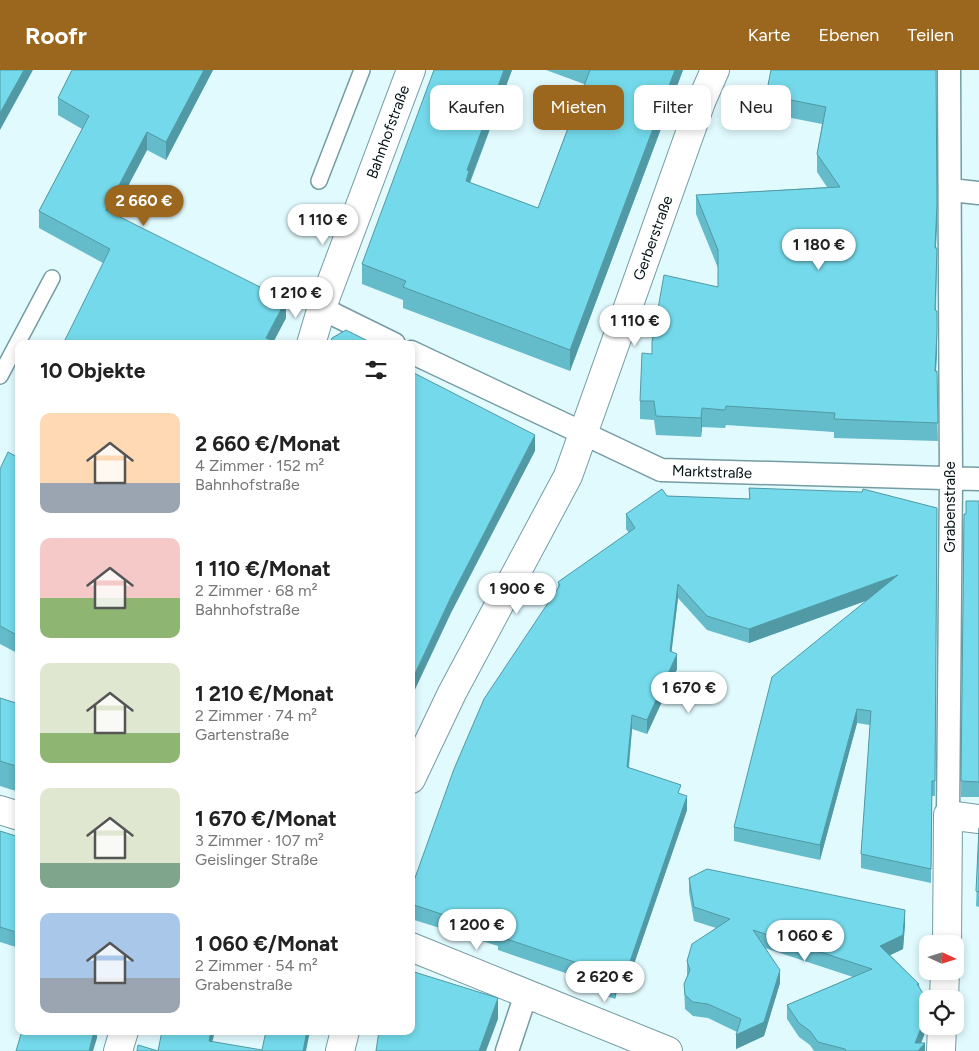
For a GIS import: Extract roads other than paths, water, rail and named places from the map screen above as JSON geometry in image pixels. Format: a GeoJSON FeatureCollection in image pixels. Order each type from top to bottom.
{"type":"FeatureCollection","features":[{"type":"Feature","properties":{"kind":"street","name":"Bahnhofstraße"},"geometry":{"type":"LineString","coordinates":[[312,340],[322,307],[411,70]]}},
{"type":"Feature","properties":{"kind":"street","name":"Gerberstraße"},"geometry":{"type":"LineString","coordinates":[[415,772],[452,693],[568,476],[613,346],[714,70]]}},
{"type":"Feature","properties":{"kind":"street","name":"Grabenstraße"},"geometry":{"type":"LineString","coordinates":[[947,935],[951,478],[949,70]]}},
{"type":"Feature","properties":{"kind":"street"},"geometry":{"type":"LineString","coordinates":[[950,190],[979,193]]}},
{"type":"Feature","properties":{"kind":"street"},"geometry":{"type":"LineString","coordinates":[[322,307],[386,340]]}},
{"type":"Feature","properties":{"kind":"street","name":"Marktstraße"},"geometry":{"type":"LineString","coordinates":[[415,354],[661,470],[979,479]]}},
{"type":"Feature","properties":{"kind":"street"},"geometry":{"type":"LineString","coordinates":[[0,810],[15,815]]}},
{"type":"Feature","properties":{"kind":"street"},"geometry":{"type":"LineString","coordinates":[[948,815],[979,819]]}},
{"type":"Feature","properties":{"kind":"street"},"geometry":{"type":"LineString","coordinates":[[415,949],[668,1051]]}},
{"type":"Feature","properties":{"kind":"street"},"geometry":{"type":"LineString","coordinates":[[507,1051],[526,994]]}},
{"type":"Feature","properties":{"kind":"street"},"geometry":{"type":"LineString","coordinates":[[118,1051],[123,1035]]}},
{"type":"Feature","properties":{"kind":"street"},"geometry":{"type":"LineString","coordinates":[[340,1051],[343,1035]]}},
{"type":"Feature","properties":{"kind":"street"},"geometry":{"type":"LineString","coordinates":[[941,1051],[942,1035]]}},
{"type":"Feature","properties":{"kind":"lane"},"geometry":{"type":"LineString","coordinates":[[320,181],[362,70]]}},
{"type":"Feature","properties":{"kind":"lane"},"geometry":{"type":"LineString","coordinates":[[19,340],[52,278]]}},
{"type":"Feature","properties":{"kind":"lane"},"geometry":{"type":"LineString","coordinates":[[0,376],[15,348]]}}]}
